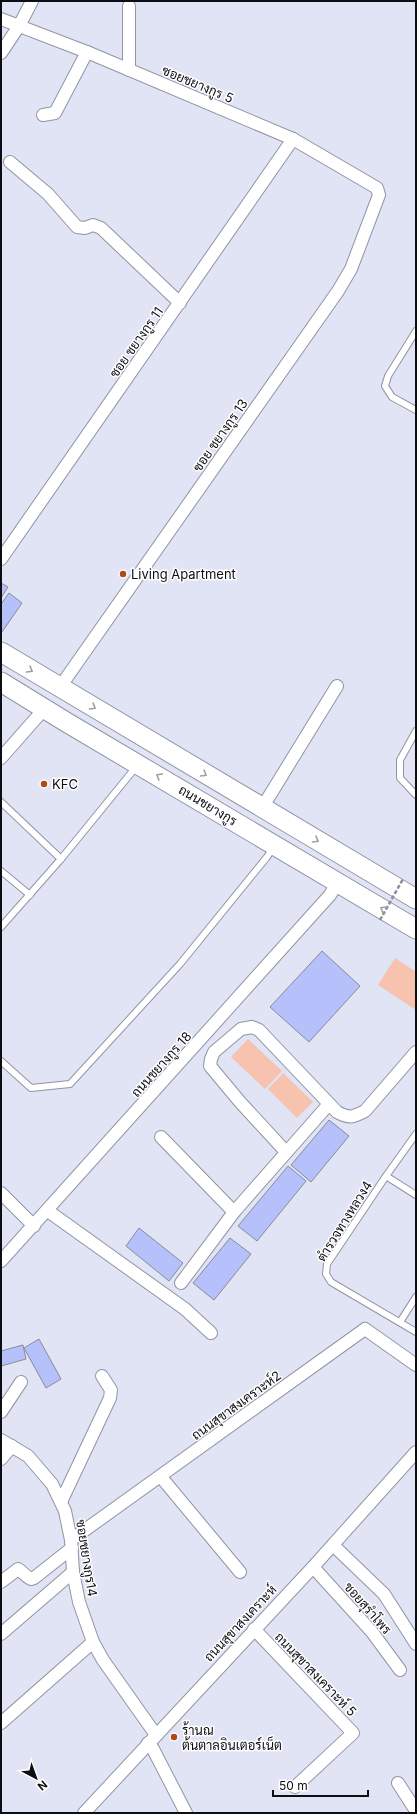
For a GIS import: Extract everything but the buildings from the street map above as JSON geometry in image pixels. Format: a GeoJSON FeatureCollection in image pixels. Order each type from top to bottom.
{"type":"FeatureCollection","features":[{"type":"Feature","properties":{"kind":"main road","name":"ถนนชยางกูร"},"geometry":{"type":"LineString","coordinates":[[1,652],[416,899]]}},
{"type":"Feature","properties":{"kind":"main road","name":"ถนนชยางกูร"},"geometry":{"type":"LineString","coordinates":[[1,682],[416,929]]}},
{"type":"Feature","properties":{"kind":"main road"},"geometry":{"type":"LineString","coordinates":[[45,708],[60,687]]}},
{"type":"Feature","properties":{"kind":"street"},"geometry":{"type":"LineString","coordinates":[[1,53],[19,26],[32,1]]}},
{"type":"Feature","properties":{"kind":"street"},"geometry":{"type":"LineString","coordinates":[[129,6],[129,70]]}},
{"type":"Feature","properties":{"kind":"street","name":"ซอยชยางกูร 5"},"geometry":{"type":"LineString","coordinates":[[1,19],[87,52],[294,139],[377,188]]}},
{"type":"Feature","properties":{"kind":"street"},"geometry":{"type":"LineString","coordinates":[[43,115],[55,113],[87,52]]}},
{"type":"Feature","properties":{"kind":"street","name":"ซอย ชยางกูร 11"},"geometry":{"type":"LineString","coordinates":[[1,559],[294,139]]}},
{"type":"Feature","properties":{"kind":"street"},"geometry":{"type":"LineString","coordinates":[[10,162],[48,194],[77,227],[85,228],[93,225],[101,228],[180,303]]}},
{"type":"Feature","properties":{"kind":"street","name":"ซอย ชยางกูร 13"},"geometry":{"type":"LineString","coordinates":[[60,687],[338,291],[351,269],[379,195],[377,188]]}},
{"type":"Feature","properties":{"kind":"street"},"geometry":{"type":"LineString","coordinates":[[262,808],[337,686]]}},
{"type":"Feature","properties":{"kind":"street"},"geometry":{"type":"LineString","coordinates":[[1,758],[45,708]]}},
{"type":"Feature","properties":{"kind":"street","name":"ถนนชยางกูร 18"},"geometry":{"type":"LineString","coordinates":[[1,1261],[48,1211],[325,901],[338,882]]}},
{"type":"Feature","properties":{"kind":"street"},"geometry":{"type":"LineString","coordinates":[[286,1152],[210,1066],[211,1058],[214,1052],[241,1029],[252,1027],[259,1030],[337,1112],[346,1117],[355,1116],[365,1111],[416,1052]]}},
{"type":"Feature","properties":{"kind":"street"},"geometry":{"type":"LineString","coordinates":[[181,1283],[234,1212],[330,1104]]}},
{"type":"Feature","properties":{"kind":"street"},"geometry":{"type":"LineString","coordinates":[[161,1137],[234,1212]]}},
{"type":"Feature","properties":{"kind":"street"},"geometry":{"type":"LineString","coordinates":[[1,1194],[34,1226]]}},
{"type":"Feature","properties":{"kind":"street"},"geometry":{"type":"LineString","coordinates":[[48,1211],[185,1309],[211,1333]]}},
{"type":"Feature","properties":{"kind":"street"},"geometry":{"type":"LineString","coordinates":[[1,1242],[10,1251]]}},
{"type":"Feature","properties":{"kind":"street","name":"ถนนสุขาสงเคราะห์2"},"geometry":{"type":"LineString","coordinates":[[1,1582],[12,1572],[18,1569],[28,1578],[34,1578],[72,1544],[161,1477],[365,1329],[416,1365]]}},
{"type":"Feature","properties":{"kind":"street"},"geometry":{"type":"LineString","coordinates":[[60,1502],[110,1398],[111,1390],[102,1376]]}},
{"type":"Feature","properties":{"kind":"street"},"geometry":{"type":"LineString","coordinates":[[1,1412],[21,1382]]}},
{"type":"Feature","properties":{"kind":"street","name":"ซอยชยางกูร14"},"geometry":{"type":"LineString","coordinates":[[1,1440],[28,1456],[52,1484],[65,1511],[72,1544],[73,1572],[79,1602],[93,1642],[152,1739],[153,1749],[186,1813]]}},
{"type":"Feature","properties":{"kind":"street"},"geometry":{"type":"LineString","coordinates":[[1,1459],[12,1446]]}},
{"type":"Feature","properties":{"kind":"street","name":"ถนนสุขาสงเคราะห์"},"geometry":{"type":"LineString","coordinates":[[84,1813],[415,1455]]}},
{"type":"Feature","properties":{"kind":"street"},"geometry":{"type":"LineString","coordinates":[[161,1477],[240,1572]]}},
{"type":"Feature","properties":{"kind":"street"},"geometry":{"type":"LineString","coordinates":[[333,1545],[384,1594],[416,1644]]}},
{"type":"Feature","properties":{"kind":"street","name":"ชอยสุรำโพร"},"geometry":{"type":"LineString","coordinates":[[313,1567],[372,1632],[400,1670]]}},
{"type":"Feature","properties":{"kind":"street"},"geometry":{"type":"LineString","coordinates":[[1,1634],[73,1572]]}},
{"type":"Feature","properties":{"kind":"street","name":"ถนนสุขาสงเคราะห์ 5"},"geometry":{"type":"LineString","coordinates":[[254,1629],[353,1733],[294,1787]]}},
{"type":"Feature","properties":{"kind":"street"},"geometry":{"type":"LineString","coordinates":[[1,1722],[93,1642]]}},
{"type":"Feature","properties":{"kind":"street"},"geometry":{"type":"LineString","coordinates":[[398,1783],[416,1811]]}},
{"type":"Feature","properties":{"kind":"lane"},"geometry":{"type":"LineString","coordinates":[[416,331],[388,376],[386,386],[392,397],[416,410]]}},
{"type":"Feature","properties":{"kind":"lane"},"geometry":{"type":"LineString","coordinates":[[416,731],[400,760],[400,778],[416,795]]}},
{"type":"Feature","properties":{"kind":"lane"},"geometry":{"type":"LineString","coordinates":[[1,927],[61,859],[138,764]]}},
{"type":"Feature","properties":{"kind":"lane"},"geometry":{"type":"LineString","coordinates":[[1,802],[61,859]]}},
{"type":"Feature","properties":{"kind":"lane"},"geometry":{"type":"LineString","coordinates":[[1,1061],[31,1088],[70,1084],[180,964],[267,857],[275,845]]}},
{"type":"Feature","properties":{"kind":"lane"},"geometry":{"type":"LineString","coordinates":[[1,870],[30,895]]}},
{"type":"Feature","properties":{"kind":"lane"},"geometry":{"type":"LineString","coordinates":[[386,1176],[416,1134]]}},
{"type":"Feature","properties":{"kind":"lane","name":"ตำรวจทางหลวง4"},"geometry":{"type":"LineString","coordinates":[[416,1195],[386,1176],[327,1264],[326,1274],[331,1282],[416,1332]]}},
{"type":"Feature","properties":{"kind":"lane"},"geometry":{"type":"LineString","coordinates":[[400,1322],[416,1297]]}},
{"type":"Feature","properties":{"kind":"path"},"geometry":{"type":"LineString","coordinates":[[380,920],[403,879]]}},
{"type":"Feature","properties":{"kind":"shaded area"},"geometry":{"type":"Polygon","coordinates":[[[395,958],[416,972],[416,1010],[378,985],[395,958]]]}},
{"type":"Feature","properties":{"kind":"shaded area"},"geometry":{"type":"Polygon","coordinates":[[[248,1039],[282,1071],[265,1089],[231,1057],[248,1039]]]}},
{"type":"Feature","properties":{"kind":"shaded area"},"geometry":{"type":"Polygon","coordinates":[[[283,1073],[313,1102],[297,1118],[268,1089],[283,1073]]]}},
{"type":"Feature","properties":{"kind":"place","name":"Living Apartment"},"geometry":{"type":"Point","coordinates":[123,574]}},
{"type":"Feature","properties":{"kind":"place","name":"KFC"},"geometry":{"type":"Point","coordinates":[44,784]}},
{"type":"Feature","properties":{"kind":"place","name":"ร้านณ ต้นตาลอินเตอร์เน็ต"},"geometry":{"type":"Point","coordinates":[174,1737]}}]}
